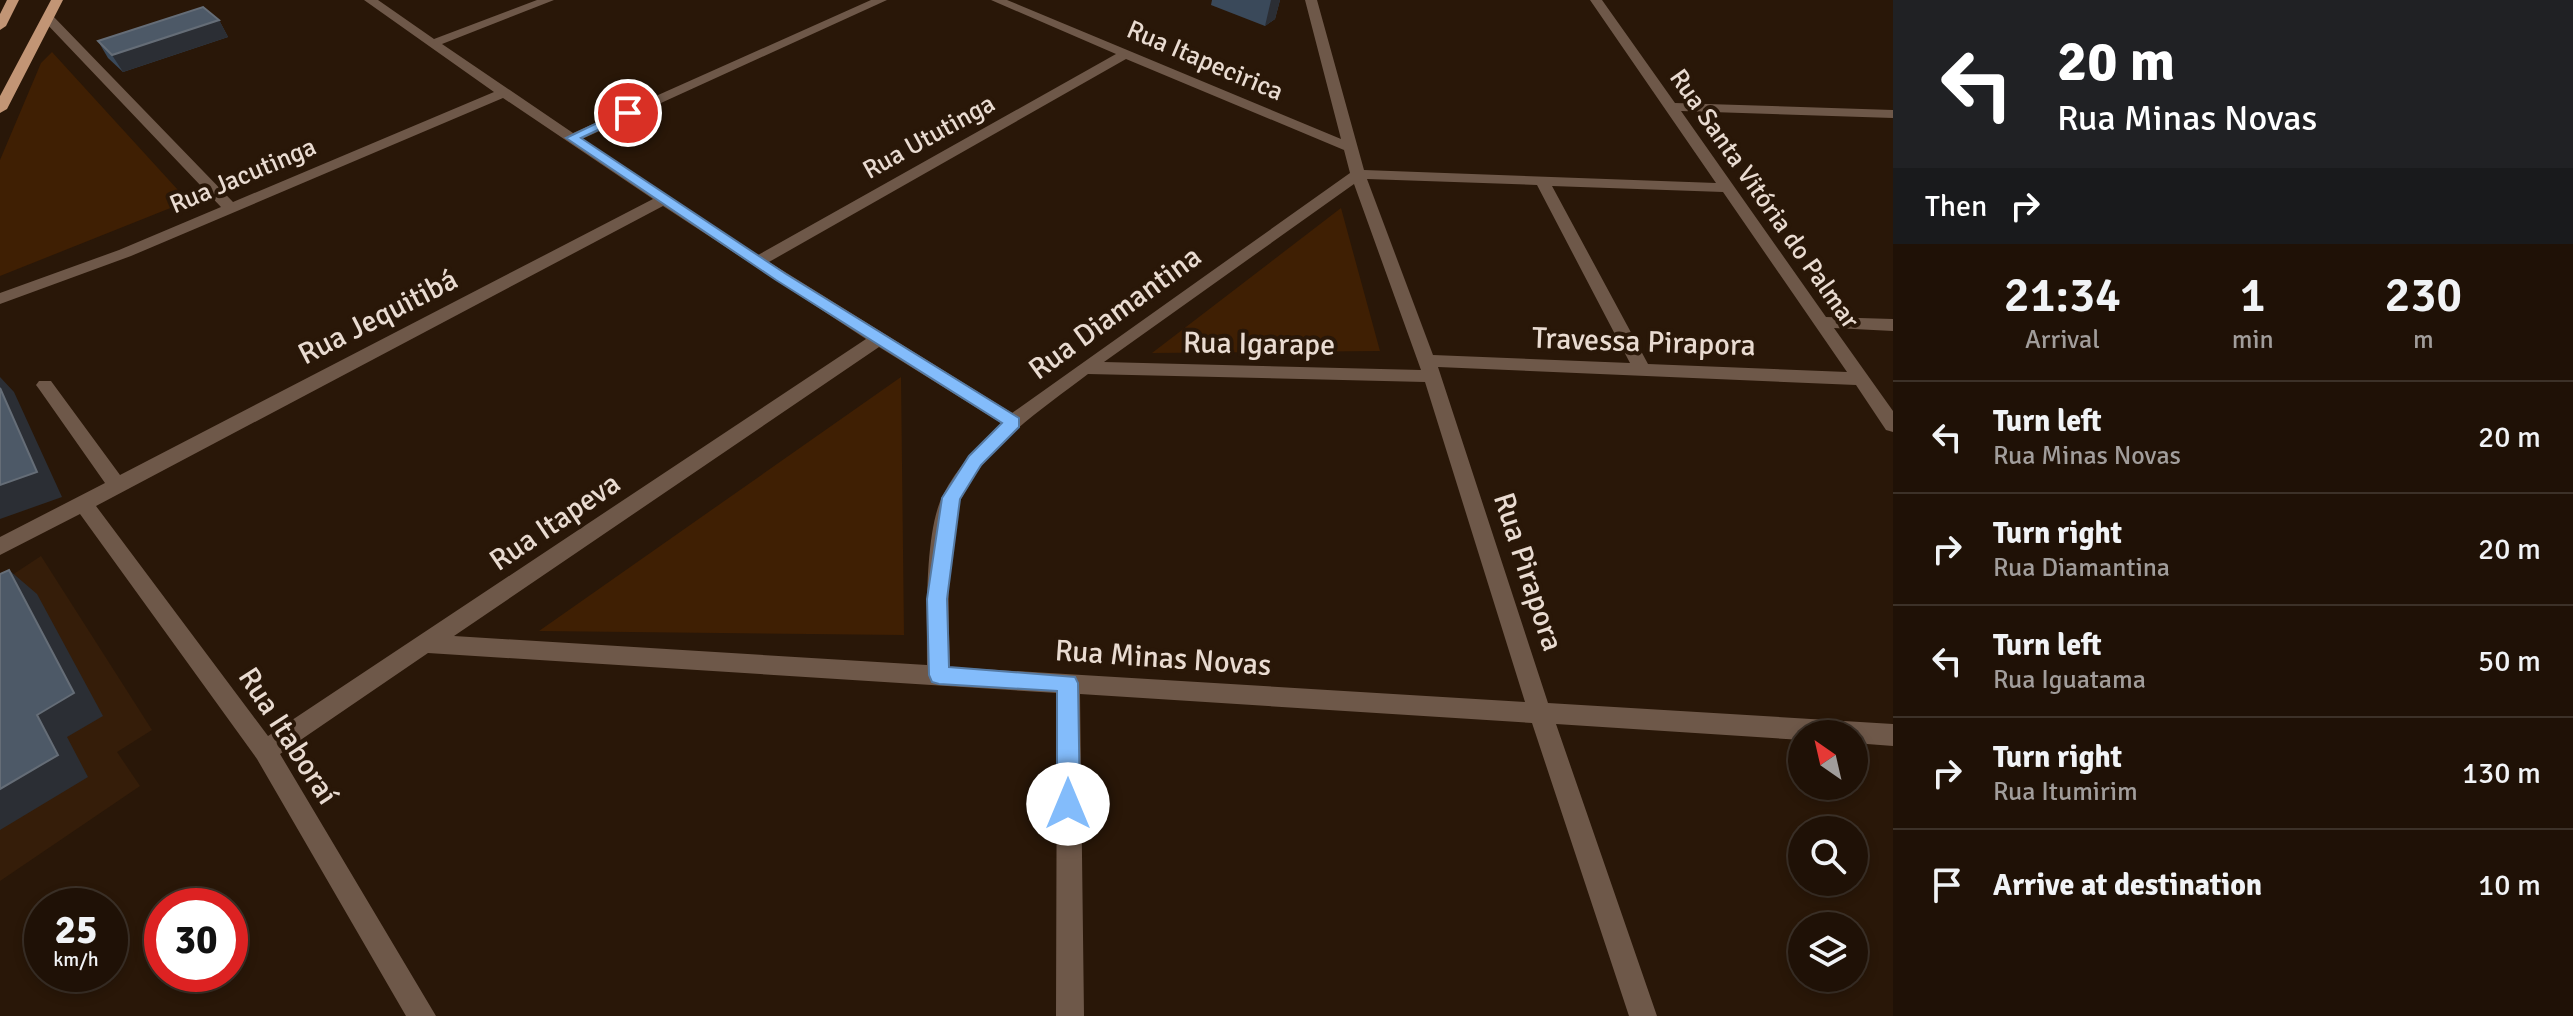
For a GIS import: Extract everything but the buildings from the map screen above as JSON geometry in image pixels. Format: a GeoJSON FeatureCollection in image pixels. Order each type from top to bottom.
{"type":"FeatureCollection","features":[{"type":"Feature","properties":{"kind":"main road"},"geometry":{"type":"LineString","coordinates":[[0,26],[13,0]]}},
{"type":"Feature","properties":{"kind":"main road"},"geometry":{"type":"LineString","coordinates":[[0,109],[57,0]]}},
{"type":"Feature","properties":{"kind":"street"},"geometry":{"type":"LineString","coordinates":[[370,0],[503,93],[757,262],[1013,422]]}},
{"type":"Feature","properties":{"kind":"street"},"geometry":{"type":"LineString","coordinates":[[432,44],[548,0]]}},
{"type":"Feature","properties":{"kind":"street"},"geometry":{"type":"LineString","coordinates":[[572,138],[881,0]]}},
{"type":"Feature","properties":{"kind":"street","name":"Rua Itapecirica"},"geometry":{"type":"LineString","coordinates":[[997,0],[1351,148]]}},
{"type":"Feature","properties":{"kind":"street"},"geometry":{"type":"LineString","coordinates":[[1311,0],[1351,148]]}},
{"type":"Feature","properties":{"kind":"street","name":"Rua Santa Vitória do Palmar"},"geometry":{"type":"LineString","coordinates":[[1596,0],[1893,425]]}},
{"type":"Feature","properties":{"kind":"street"},"geometry":{"type":"LineString","coordinates":[[48,18],[230,207]]}},
{"type":"Feature","properties":{"kind":"street","name":"Rua Ututinga"},"geometry":{"type":"LineString","coordinates":[[757,262],[1125,54]]}},
{"type":"Feature","properties":{"kind":"street","name":"Rua Jacutinga"},"geometry":{"type":"LineString","coordinates":[[0,299],[125,253],[503,93]]}},
{"type":"Feature","properties":{"kind":"street"},"geometry":{"type":"LineString","coordinates":[[1671,107],[1893,114]]}},
{"type":"Feature","properties":{"kind":"street","name":"Rua Pirapora"},"geometry":{"type":"LineString","coordinates":[[1351,148],[1430,368],[1541,716],[1643,1016]]}},
{"type":"Feature","properties":{"kind":"street"},"geometry":{"type":"LineString","coordinates":[[1358,174],[1726,188]]}},
{"type":"Feature","properties":{"kind":"street","name":"Rua Diamantina"},"geometry":{"type":"LineString","coordinates":[[939,675],[937,599],[951,498],[975,461],[1013,422],[1084,368],[1358,174]]}},
{"type":"Feature","properties":{"kind":"street"},"geometry":{"type":"LineString","coordinates":[[1542,180],[1642,370]]}},
{"type":"Feature","properties":{"kind":"street","name":"Rua Jequitibá"},"geometry":{"type":"LineString","coordinates":[[0,547],[665,199]]}},
{"type":"Feature","properties":{"kind":"street"},"geometry":{"type":"LineString","coordinates":[[1821,322],[1893,325]]}},
{"type":"Feature","properties":{"kind":"street","name":"Rua Itapeva"},"geometry":{"type":"LineString","coordinates":[[265,751],[429,644],[878,339]]}},
{"type":"Feature","properties":{"kind":"street","name":"Rua Igarape"},"geometry":{"type":"LineString","coordinates":[[1084,368],[1430,368]]}},
{"type":"Feature","properties":{"kind":"street","name":"Travessa Pirapora"},"geometry":{"type":"LineString","coordinates":[[1430,368],[1642,370],[1859,379]]}},
{"type":"Feature","properties":{"kind":"street"},"geometry":{"type":"LineString","coordinates":[[45,385],[116,484]]}},
{"type":"Feature","properties":{"kind":"street","name":"Rua Itaboraí"},"geometry":{"type":"LineString","coordinates":[[83,503],[265,751],[422,1016]]}},
{"type":"Feature","properties":{"kind":"street","name":"Rua Minas Novas"},"geometry":{"type":"LineString","coordinates":[[429,644],[1541,716],[1893,735]]}},
{"type":"Feature","properties":{"kind":"street"},"geometry":{"type":"LineString","coordinates":[[1068,683],[1070,1016]]}},
{"type":"Feature","properties":{"kind":"shaded area"},"geometry":{"type":"Polygon","coordinates":[[[52,52],[188,201],[0,276],[0,160],[41,63],[52,52]]]}},
{"type":"Feature","properties":{"kind":"shaded area"},"geometry":{"type":"Polygon","coordinates":[[[1341,208],[1380,351],[1152,353],[1341,208]]]}},
{"type":"Feature","properties":{"kind":"shaded area"},"geometry":{"type":"Polygon","coordinates":[[[901,377],[904,635],[539,631],[901,377]]]}},
{"type":"Feature","properties":{"kind":"shaded area"},"geometry":{"type":"Polygon","coordinates":[[[41,556],[152,730],[117,752],[140,786],[0,881],[0,583],[41,556]]]}},
{"type":"Feature","properties":{"kind":"route"},"geometry":{"type":"LineString","coordinates":[[628,113],[572,138],[781,277],[1013,422],[975,461],[951,498],[937,599],[939,675],[1068,683],[1068,804]]}}]}
